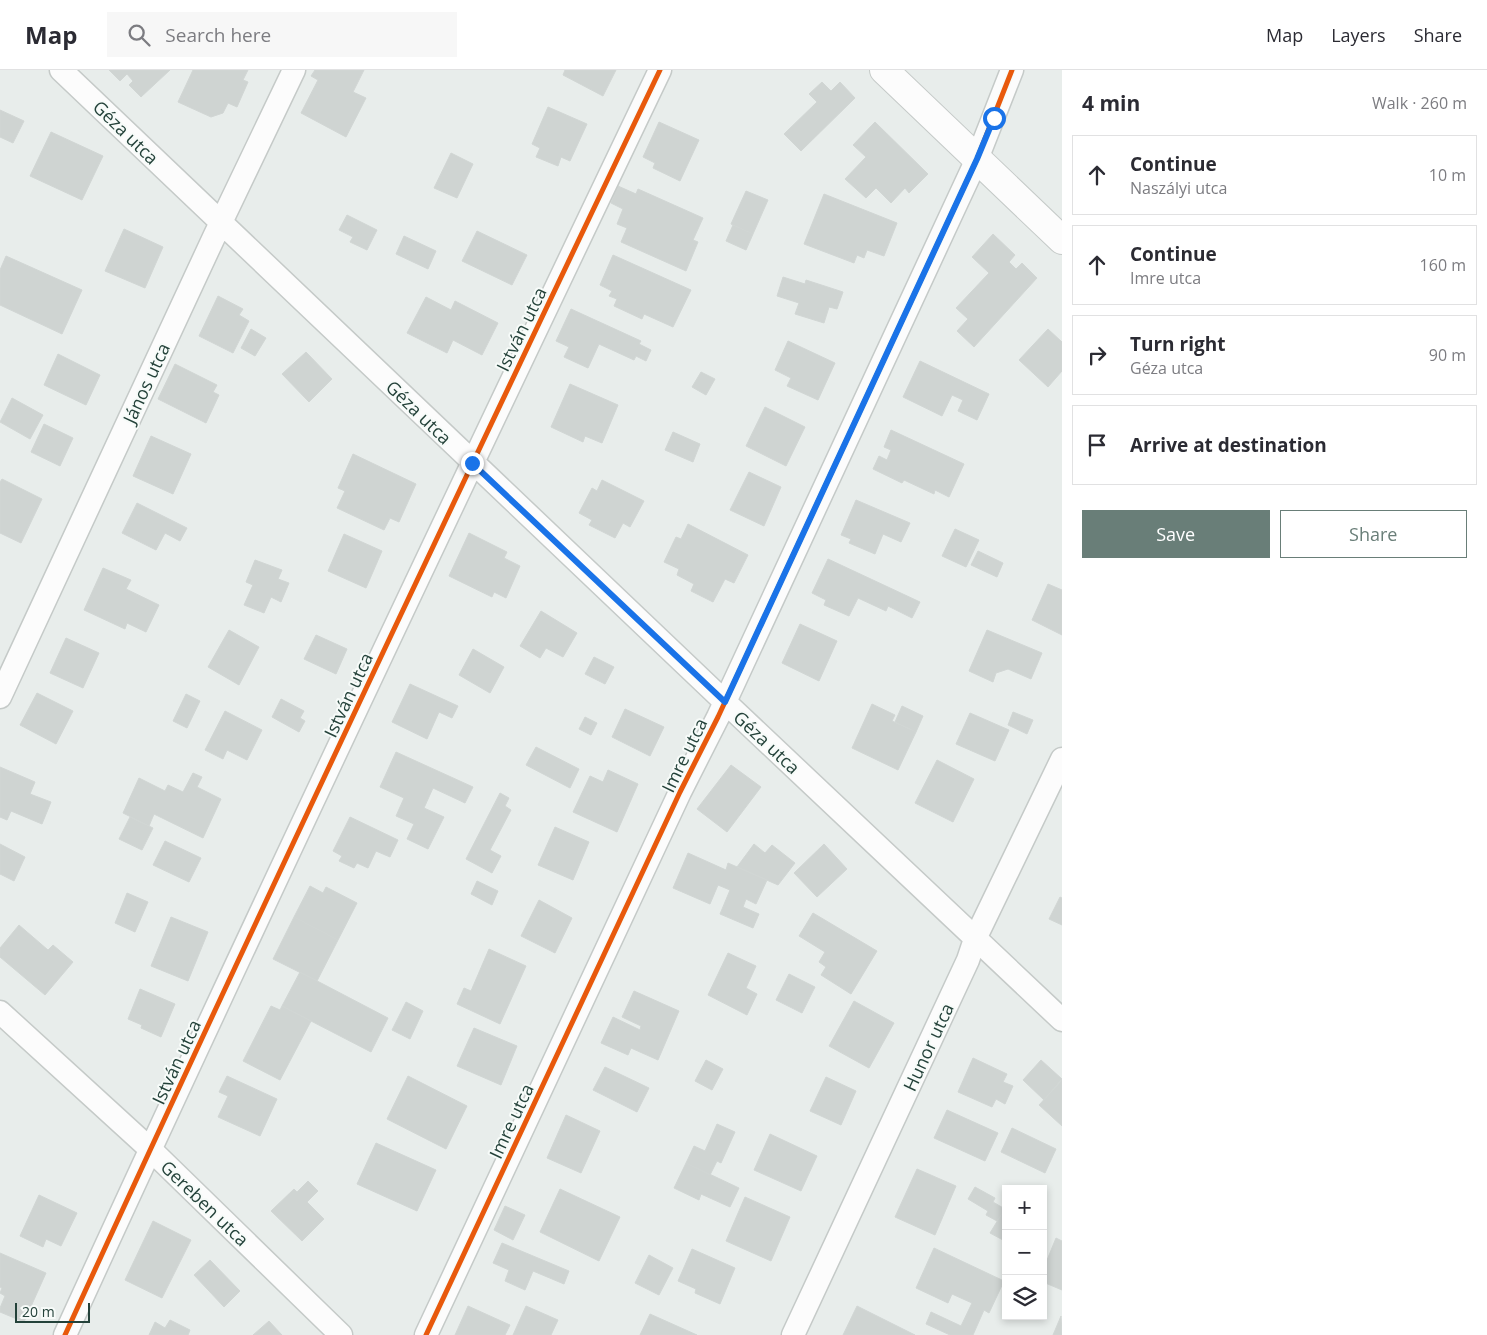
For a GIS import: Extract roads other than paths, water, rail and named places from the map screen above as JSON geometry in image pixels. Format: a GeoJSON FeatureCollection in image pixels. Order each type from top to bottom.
{"type":"FeatureCollection","features":[{"type":"Feature","properties":{"kind":"street","name":"Géza utca"},"geometry":{"type":"LineString","coordinates":[[61,70],[472,463],[1062,1020]]}},
{"type":"Feature","properties":{"kind":"street","name":"János utca"},"geometry":{"type":"LineString","coordinates":[[0,697],[221,222],[294,70]]}},
{"type":"Feature","properties":{"kind":"street","name":"István utca"},"geometry":{"type":"LineString","coordinates":[[65,1335],[150,1149],[472,463],[660,70]]}},
{"type":"Feature","properties":{"kind":"street"},"geometry":{"type":"LineString","coordinates":[[884,70],[1062,240]]}},
{"type":"Feature","properties":{"kind":"street","name":"Imre utca"},"geometry":{"type":"LineString","coordinates":[[426,1335],[680,792],[725,702],[977,159],[1012,70]]}},
{"type":"Feature","properties":{"kind":"street","name":"Hunor utca"},"geometry":{"type":"LineString","coordinates":[[793,1335],[968,960],[975,939],[1062,759]]}},
{"type":"Feature","properties":{"kind":"street","name":"Gereben utca"},"geometry":{"type":"LineString","coordinates":[[0,1012],[150,1149],[340,1335]]}}]}
